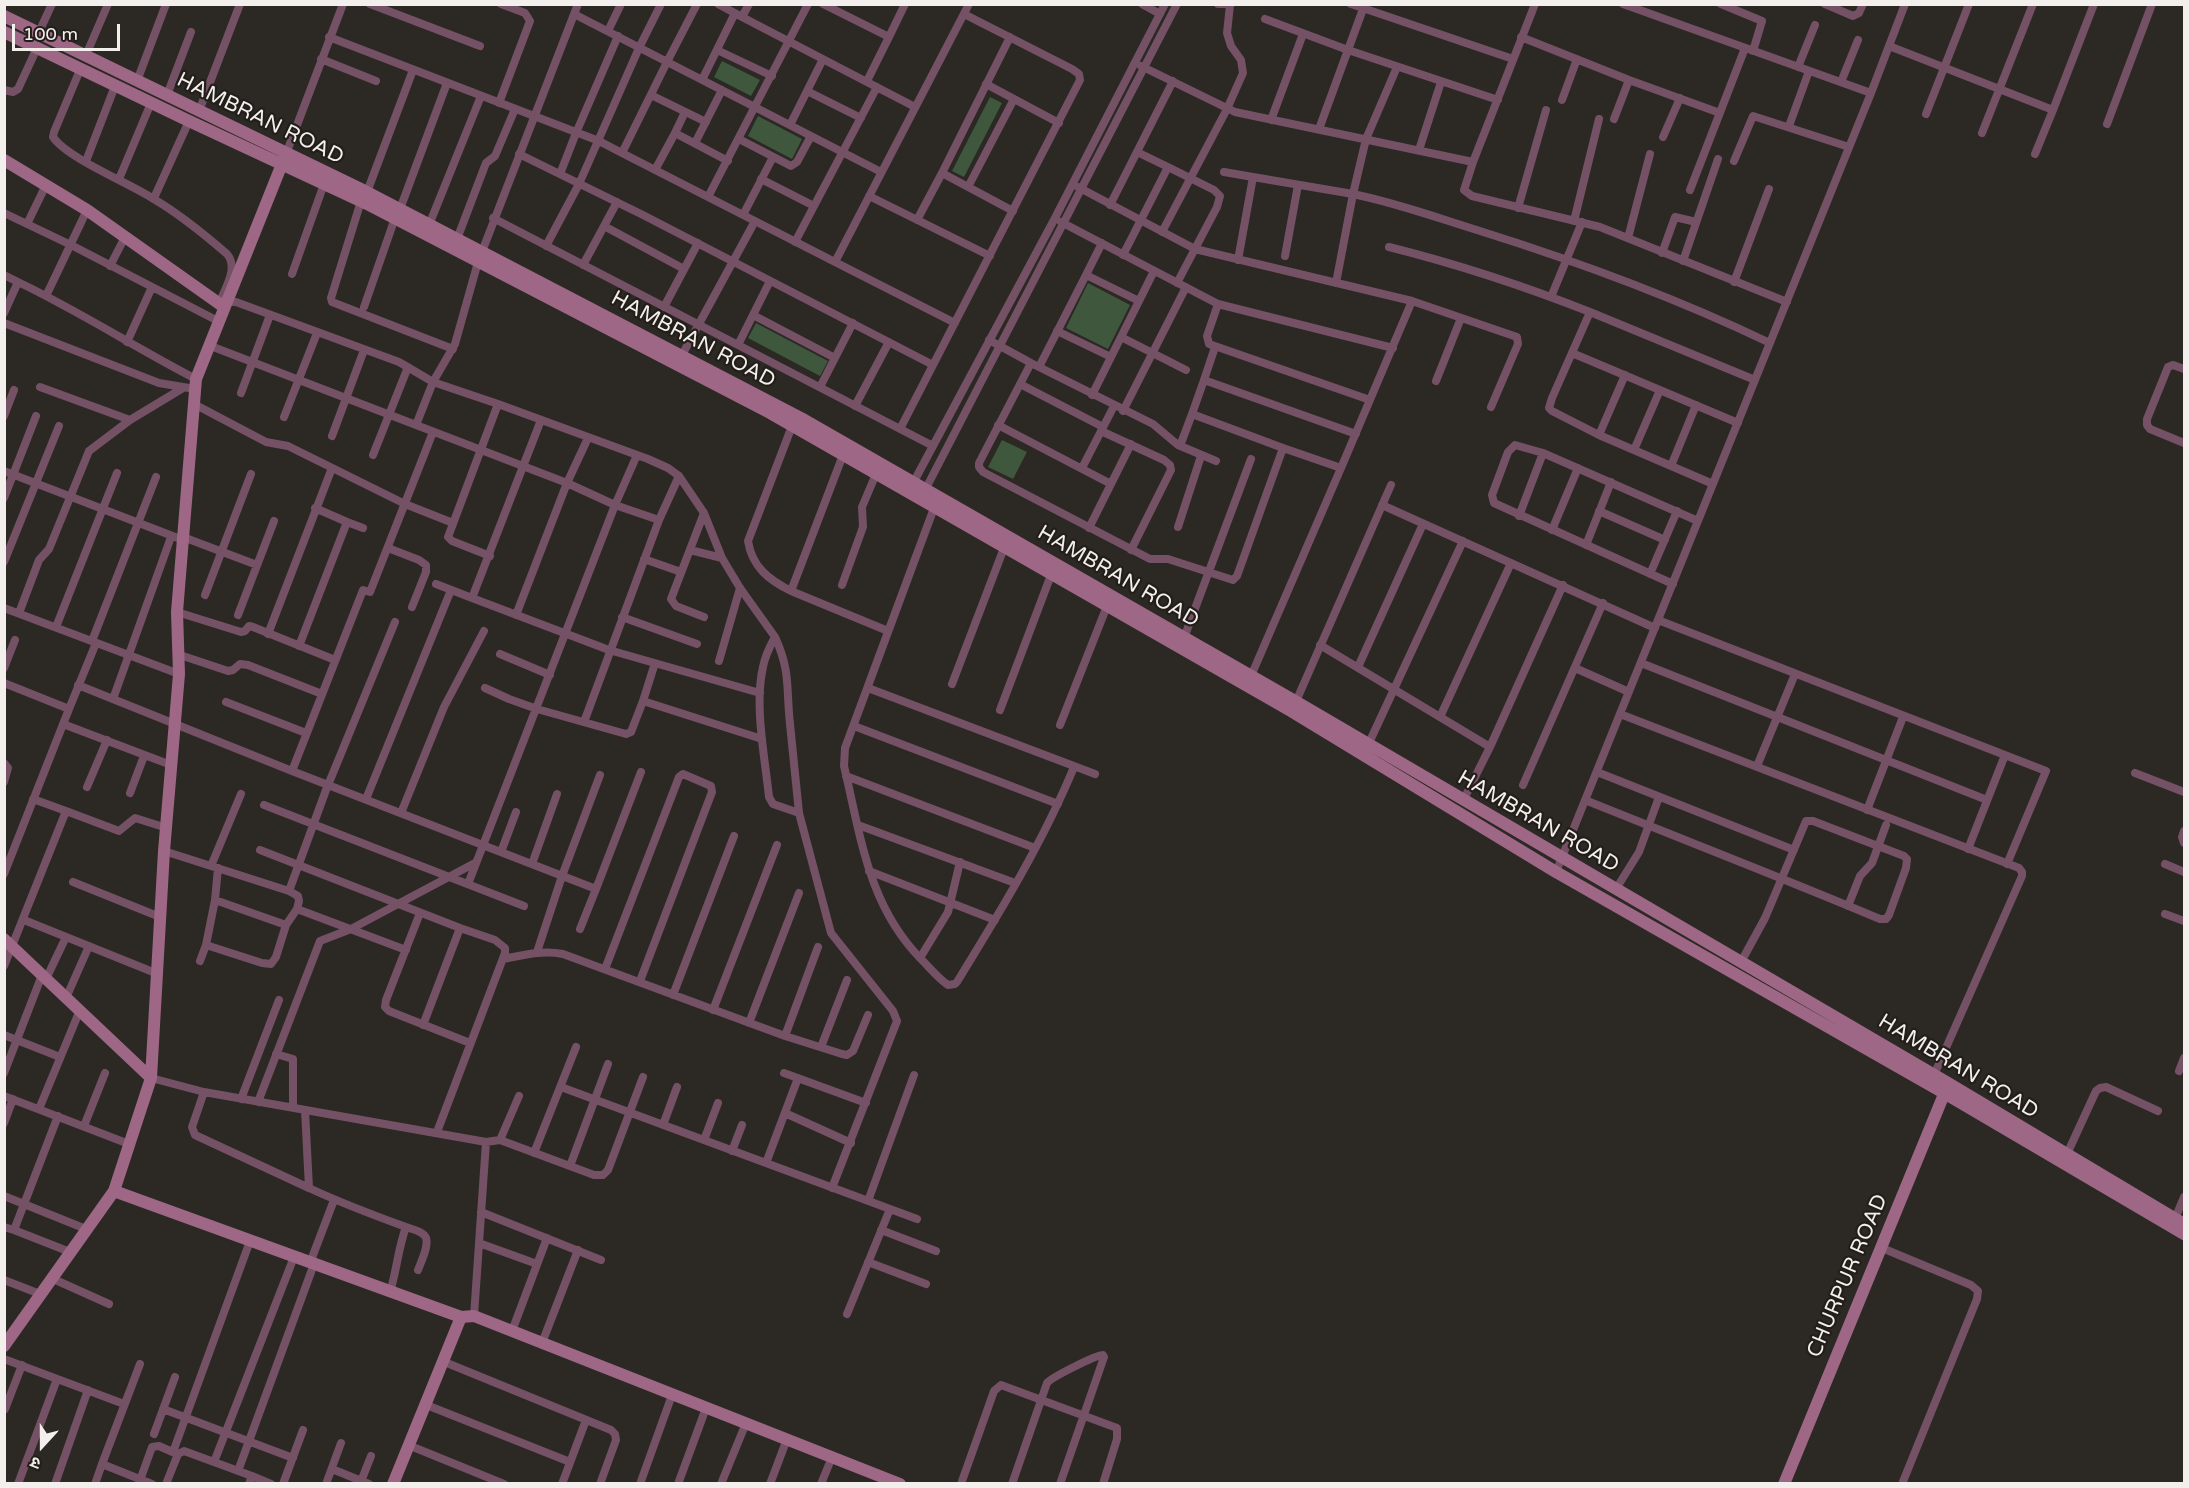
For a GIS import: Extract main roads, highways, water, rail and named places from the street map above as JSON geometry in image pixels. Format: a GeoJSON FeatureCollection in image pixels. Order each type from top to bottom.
{"type":"FeatureCollection","features":[{"type":"Feature","properties":{"kind":"main road","name":"HAMBRAN ROAD"},"geometry":{"type":"LineString","coordinates":[[4,16],[199,111],[324,184],[364,197]]}},
{"type":"Feature","properties":{"kind":"main road","name":"HAMBRAN ROAD"},"geometry":{"type":"LineString","coordinates":[[4,32],[189,122],[283,159],[398,214],[792,426],[876,474],[911,487]]}},
{"type":"Feature","properties":{"kind":"main road"},"geometry":{"type":"LineString","coordinates":[[6,1342],[114,1191],[151,1078],[164,851],[179,674],[177,612],[179,538],[194,404],[191,385],[218,321],[237,267],[283,159]]}},
{"type":"Feature","properties":{"kind":"main road"},"geometry":{"type":"LineString","coordinates":[[5,163],[87,210],[125,237],[225,299]]}},
{"type":"Feature","properties":{"kind":"main road","name":"HAMBRAN ROAD"},"geometry":{"type":"LineString","coordinates":[[398,214],[429,225],[457,239],[480,257],[682,355],[801,418],[911,487],[1184,638],[1201,655],[1251,676],[1293,706],[1556,872],[2067,1154],[2177,1223],[2184,1234]]}},
{"type":"Feature","properties":{"kind":"main road","name":"HAMBRAN ROAD"},"geometry":{"type":"LineString","coordinates":[[924,494],[934,507],[1004,548],[1107,606],[1368,745],[1934,1075],[1946,1088],[2177,1223]]}},
{"type":"Feature","properties":{"kind":"main road"},"geometry":{"type":"LineString","coordinates":[[8,943],[151,1078]]}},
{"type":"Feature","properties":{"kind":"main road","name":"CHURPUR ROAD"},"geometry":{"type":"LineString","coordinates":[[1784,1484],[1946,1088]]}},
{"type":"Feature","properties":{"kind":"main road"},"geometry":{"type":"LineString","coordinates":[[114,1191],[461,1317],[474,1316],[900,1484]]}},
{"type":"Feature","properties":{"kind":"main road"},"geometry":{"type":"LineString","coordinates":[[393,1484],[461,1317]]}}]}
